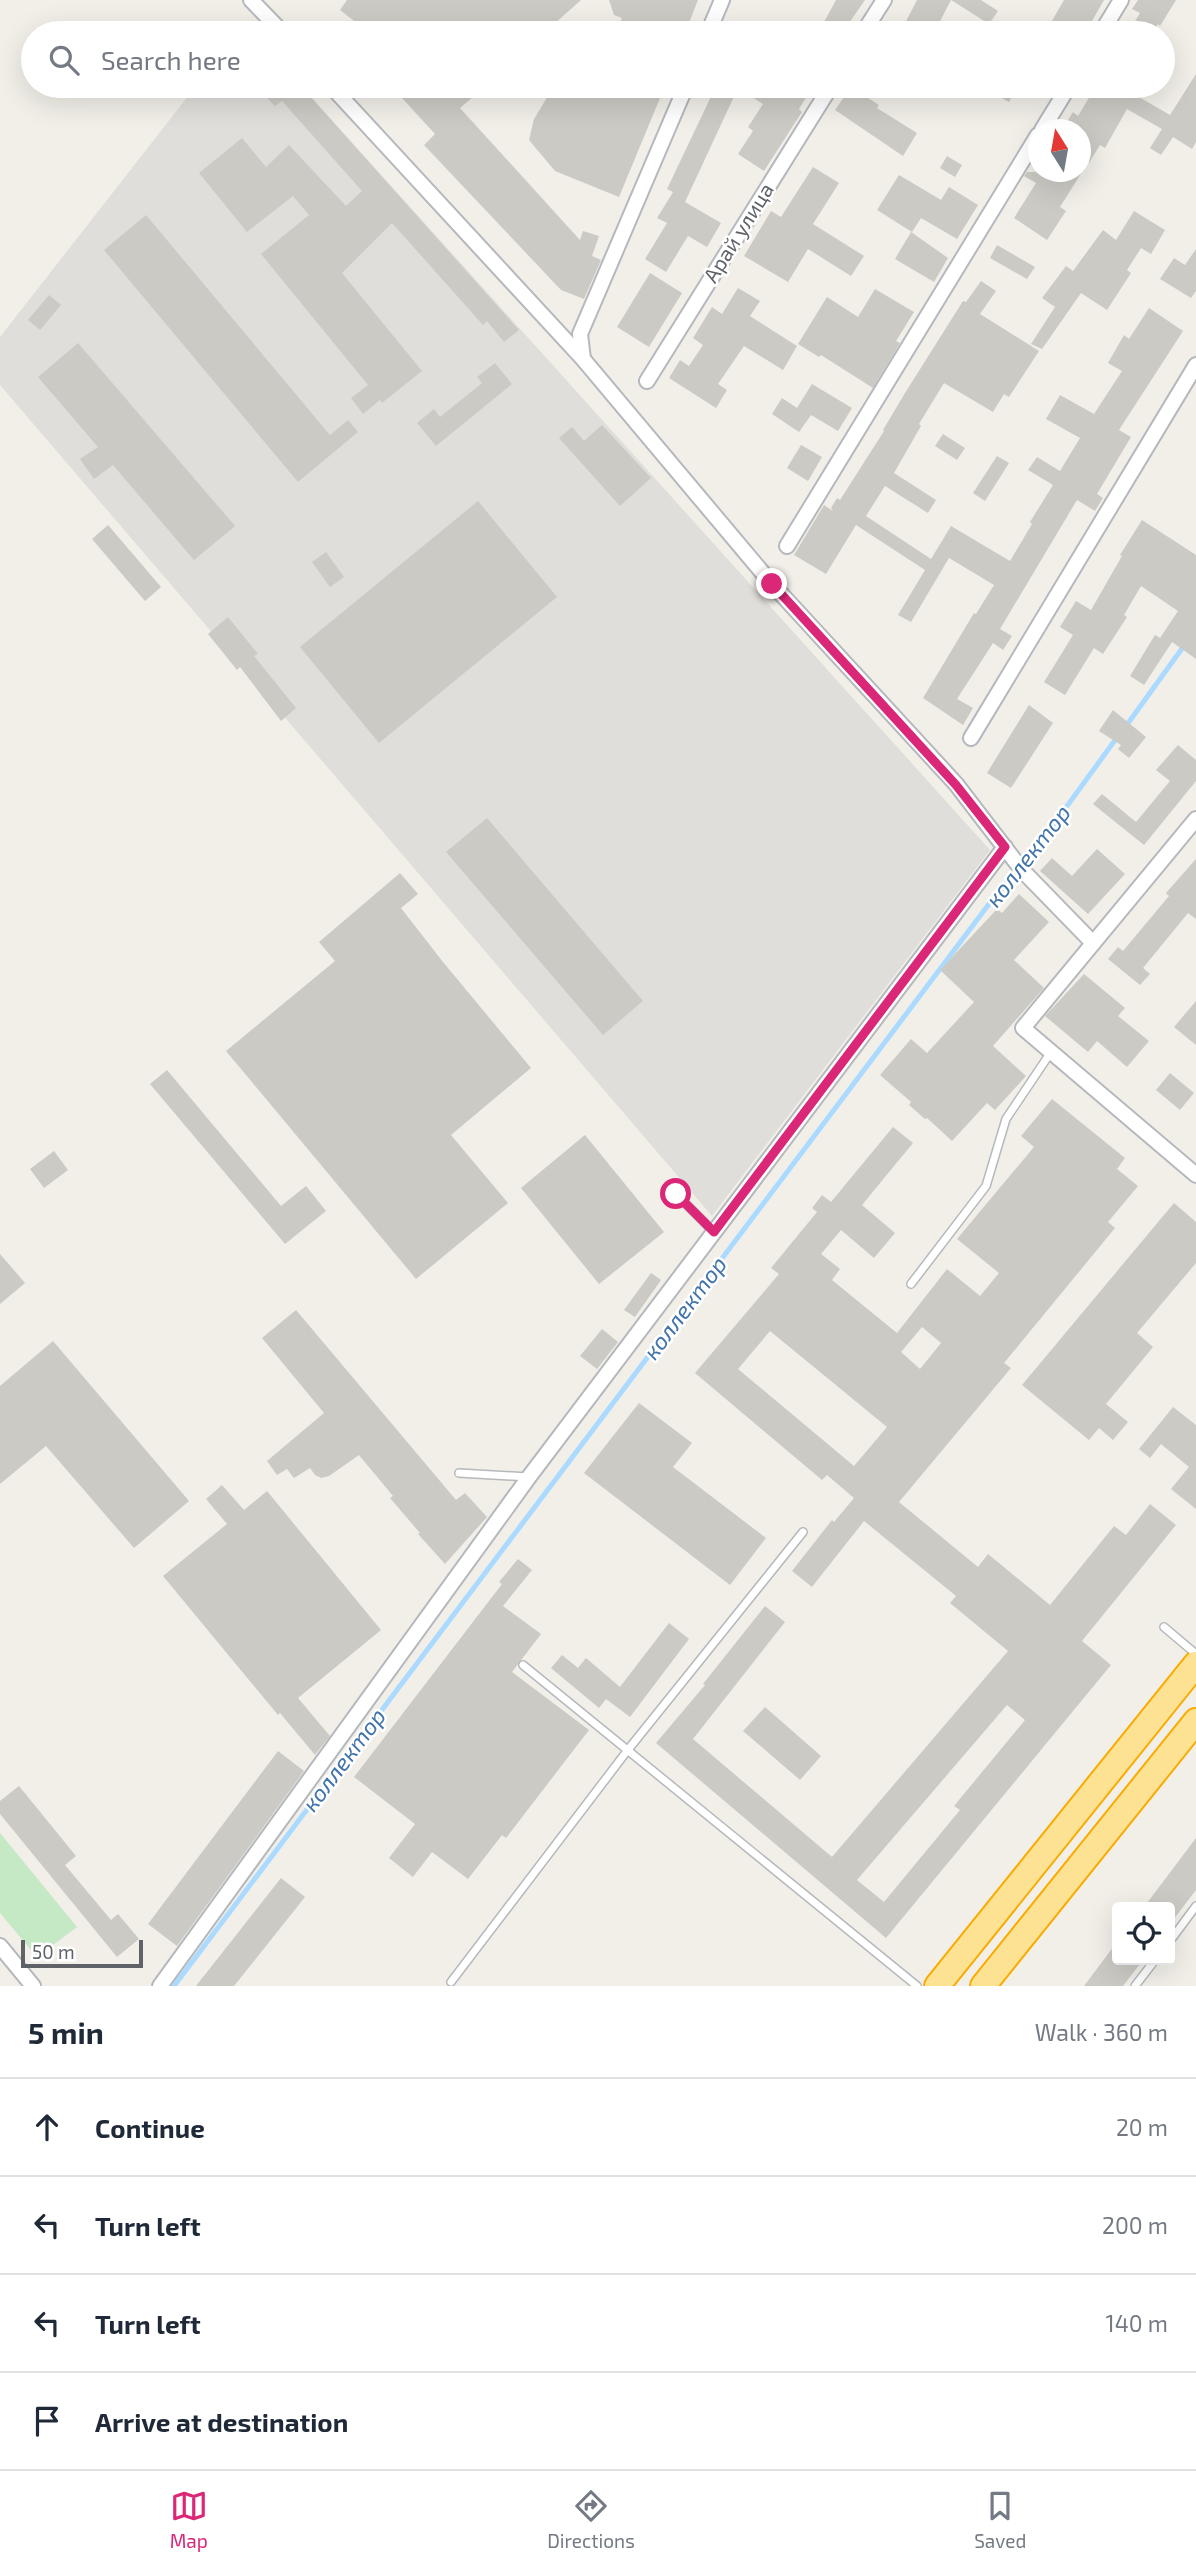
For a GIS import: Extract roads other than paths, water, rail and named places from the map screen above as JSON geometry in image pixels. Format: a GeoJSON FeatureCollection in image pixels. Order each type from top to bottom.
{"type":"FeatureCollection","features":[{"type":"Feature","properties":{"kind":"highway"},"geometry":{"type":"LineString","coordinates":[[937,1986],[1196,1664]]}},
{"type":"Feature","properties":{"kind":"highway"},"geometry":{"type":"LineString","coordinates":[[983,1986],[1196,1721]]}},
{"type":"Feature","properties":{"kind":"street"},"geometry":{"type":"LineString","coordinates":[[251,0],[271,21]]}},
{"type":"Feature","properties":{"kind":"street"},"geometry":{"type":"LineString","coordinates":[[713,21],[722,0]]}},
{"type":"Feature","properties":{"kind":"street"},"geometry":{"type":"LineString","coordinates":[[871,21],[884,0]]}},
{"type":"Feature","properties":{"kind":"street"},"geometry":{"type":"LineString","coordinates":[[1108,21],[1121,0]]}},
{"type":"Feature","properties":{"kind":"street"},"geometry":{"type":"LineString","coordinates":[[342,98],[583,359],[772,584],[956,785],[1022,870],[1092,942]]}},
{"type":"Feature","properties":{"kind":"street"},"geometry":{"type":"LineString","coordinates":[[583,359],[580,334],[681,98]]}},
{"type":"Feature","properties":{"kind":"street","name":"Арай улица"},"geometry":{"type":"LineString","coordinates":[[648,381],[824,98]]}},
{"type":"Feature","properties":{"kind":"street"},"geometry":{"type":"LineString","coordinates":[[1049,119],[1062,98]]}},
{"type":"Feature","properties":{"kind":"street"},"geometry":{"type":"LineString","coordinates":[[787,546],[1028,151]]}},
{"type":"Feature","properties":{"kind":"street"},"geometry":{"type":"LineString","coordinates":[[971,738],[1196,365]]}},
{"type":"Feature","properties":{"kind":"street"},"geometry":{"type":"LineString","coordinates":[[1196,819],[1023,1028],[1196,1175]]}},
{"type":"Feature","properties":{"kind":"street"},"geometry":{"type":"LineString","coordinates":[[160,1986],[529,1477],[1007,850]]}},
{"type":"Feature","properties":{"kind":"street"},"geometry":{"type":"LineString","coordinates":[[0,1946],[33,1986]]}},
{"type":"Feature","properties":{"kind":"lane"},"geometry":{"type":"LineString","coordinates":[[911,1284],[986,1186],[1006,1119],[1051,1052]]}},
{"type":"Feature","properties":{"kind":"lane"},"geometry":{"type":"LineString","coordinates":[[676,1194],[714,1232]]}},
{"type":"Feature","properties":{"kind":"lane"},"geometry":{"type":"LineString","coordinates":[[459,1473],[529,1477]]}},
{"type":"Feature","properties":{"kind":"lane"},"geometry":{"type":"LineString","coordinates":[[451,1982],[627,1751],[803,1532]]}},
{"type":"Feature","properties":{"kind":"lane"},"geometry":{"type":"LineString","coordinates":[[1164,1627],[1196,1654]]}},
{"type":"Feature","properties":{"kind":"lane"},"geometry":{"type":"LineString","coordinates":[[523,1665],[917,1986]]}},
{"type":"Feature","properties":{"kind":"lane"},"geometry":{"type":"LineString","coordinates":[[1175,1934],[1196,1906]]}},
{"type":"Feature","properties":{"kind":"lane"},"geometry":{"type":"LineString","coordinates":[[1147,1986],[1137,1983],[1151,1965]]}},
{"type":"Feature","properties":{"kind":"waterway","name":"коллектор"},"geometry":{"type":"LineString","coordinates":[[1126,726],[1186,643]]}},
{"type":"Feature","properties":{"kind":"waterway","name":"коллектор"},"geometry":{"type":"LineString","coordinates":[[174,1986],[992,900],[1030,857],[1118,736]]}}]}
